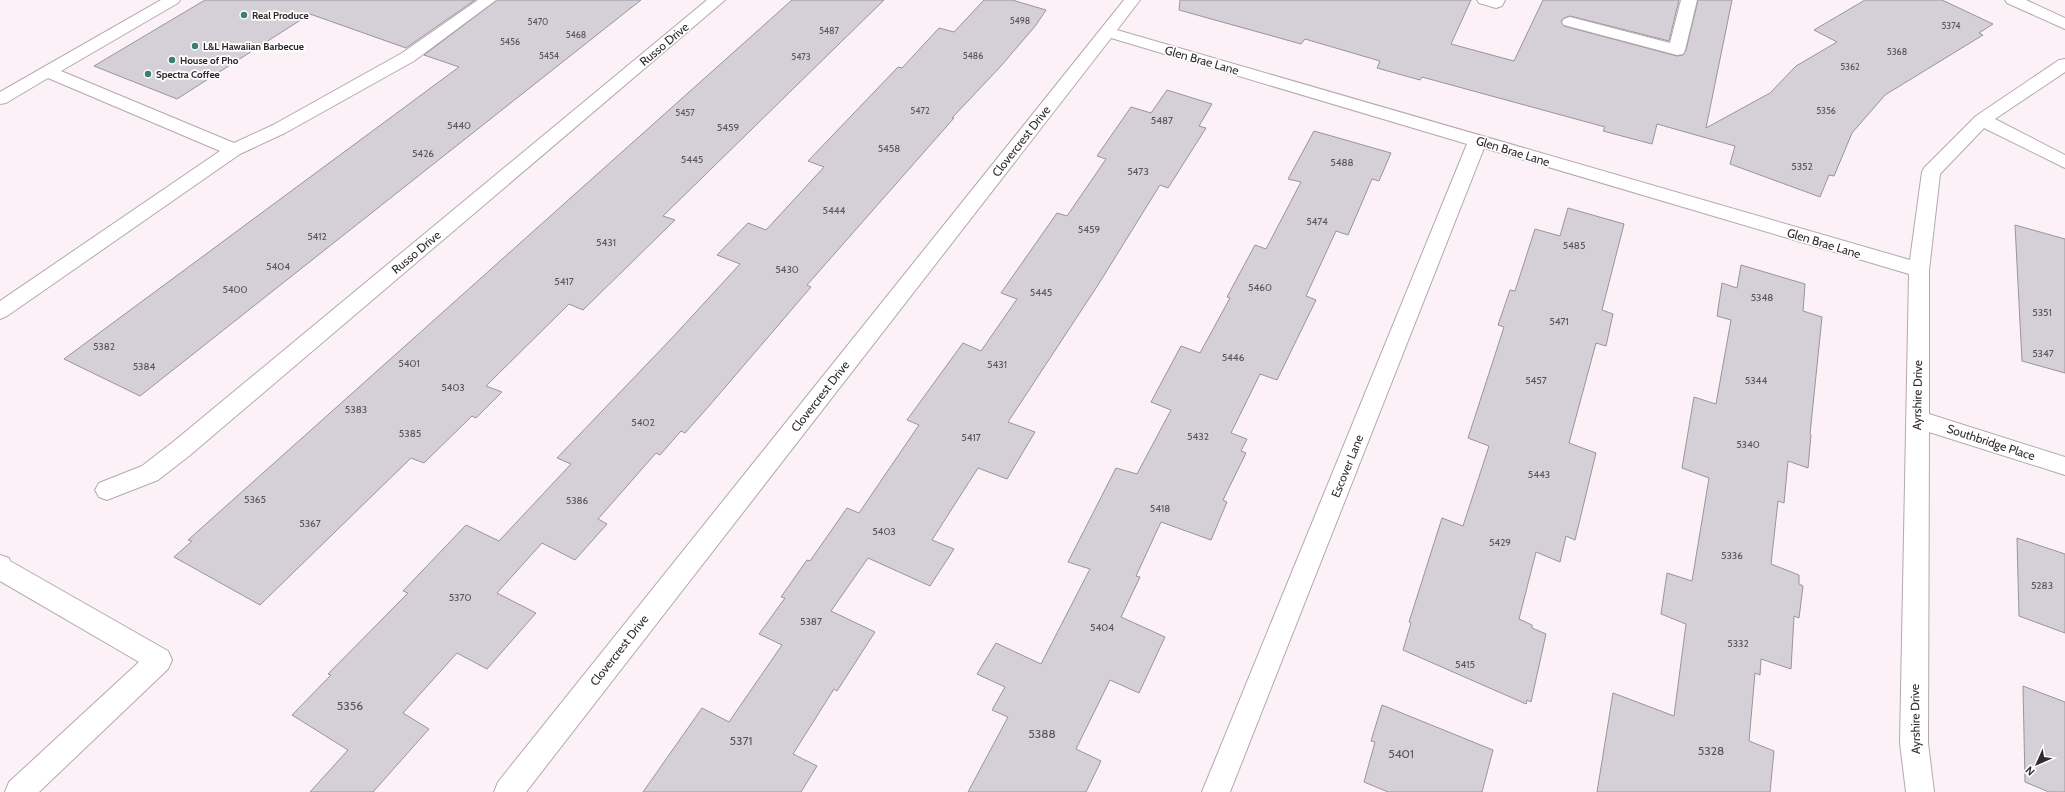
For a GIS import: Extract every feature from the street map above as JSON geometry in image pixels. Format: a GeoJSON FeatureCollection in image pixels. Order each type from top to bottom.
{"type":"FeatureCollection","features":[{"type":"Feature","properties":{"kind":"street"},"geometry":{"type":"LineString","coordinates":[[0,99],[172,0]]}},
{"type":"Feature","properties":{"kind":"street"},"geometry":{"type":"LineString","coordinates":[[0,311],[234,150],[279,129],[408,57],[488,0]]}},
{"type":"Feature","properties":{"kind":"street","name":"Russo Drive"},"geometry":{"type":"LineString","coordinates":[[106,490],[150,473],[181,449],[717,0]]}},
{"type":"Feature","properties":{"kind":"street","name":"Clovercrest Drive"},"geometry":{"type":"LineString","coordinates":[[508,792],[1132,0]]}},
{"type":"Feature","properties":{"kind":"street"},"geometry":{"type":"LineString","coordinates":[[1486,0],[1496,3],[1497,0]]}},
{"type":"Feature","properties":{"kind":"street"},"geometry":{"type":"LineString","coordinates":[[1570,22],[1677,50],[1689,0]]}},
{"type":"Feature","properties":{"kind":"street"},"geometry":{"type":"LineString","coordinates":[[2013,0],[2065,24]]}},
{"type":"Feature","properties":{"kind":"street","name":"Glen Brae Lane"},"geometry":{"type":"LineString","coordinates":[[1107,32],[1919,270]]}},
{"type":"Feature","properties":{"kind":"street","name":"Ayrshire Drive"},"geometry":{"type":"LineString","coordinates":[[1920,792],[1914,743],[1916,419],[1919,270],[1930,172],[1982,120],[2065,64]]}},
{"type":"Feature","properties":{"kind":"street"},"geometry":{"type":"LineString","coordinates":[[48,72],[234,150]]}},
{"type":"Feature","properties":{"kind":"street"},"geometry":{"type":"LineString","coordinates":[[1982,120],[2065,162]]}},
{"type":"Feature","properties":{"kind":"street","name":"Escover Lane"},"geometry":{"type":"LineString","coordinates":[[1216,792],[1478,140]]}},
{"type":"Feature","properties":{"kind":"street","name":"Southbridge Place"},"geometry":{"type":"LineString","coordinates":[[1916,419],[2065,466]]}},
{"type":"Feature","properties":{"kind":"street"},"geometry":{"type":"LineString","coordinates":[[0,566],[0,568],[159,660],[19,792]]}},
{"type":"Feature","properties":{"kind":"building"},"geometry":{"type":"Polygon","coordinates":[[[205,0],[475,0],[406,48],[310,14],[177,99],[94,66],[205,0]]]}},
{"type":"Feature","properties":{"kind":"building"},"geometry":{"type":"Polygon","coordinates":[[[497,0],[641,0],[140,396],[64,359],[459,67],[424,55],[497,0]]]}},
{"type":"Feature","properties":{"kind":"building"},"geometry":{"type":"Polygon","coordinates":[[[792,0],[884,0],[663,216],[675,220],[583,310],[569,304],[486,386],[502,392],[476,418],[472,416],[424,463],[411,458],[260,605],[174,557],[192,541],[188,540],[792,0]]]}},
{"type":"Feature","properties":{"kind":"building"},"geometry":{"type":"Polygon","coordinates":[[[984,0],[1012,0],[1046,10],[1036,25],[1001,66],[952,118],[954,118],[807,285],[811,287],[709,406],[685,433],[681,431],[660,455],[656,453],[598,519],[607,524],[575,560],[542,543],[497,593],[536,613],[487,669],[457,653],[403,713],[429,729],[373,792],[310,792],[348,750],[292,715],[331,675],[328,674],[408,593],[403,591],[466,525],[499,541],[571,464],[557,458],[672,338],[740,264],[717,255],[748,223],[766,230],[824,167],[808,161],[898,67],[902,68],[939,28],[954,32],[984,0]]]}},
{"type":"Feature","properties":{"kind":"building"},"geometry":{"type":"Polygon","coordinates":[[[1180,0],[1471,0],[1451,44],[1514,61],[1543,0],[1679,0],[1669,41],[1570,16],[1561,21],[1564,26],[1677,56],[1683,55],[1686,50],[1698,0],[1732,0],[1706,128],[1770,93],[1796,66],[1837,42],[1814,30],[1865,0],[1942,0],[1993,24],[1979,33],[1983,35],[1885,95],[1852,133],[1834,176],[1829,175],[1820,197],[1730,164],[1735,146],[1657,124],[1652,144],[1603,131],[1605,127],[1422,77],[1420,80],[1377,68],[1380,61],[1305,39],[1301,44],[1179,10],[1180,0]]]}},
{"type":"Feature","properties":{"kind":"building"},"geometry":{"type":"Polygon","coordinates":[[[1167,90],[1212,104],[1199,126],[1206,128],[1168,188],[1160,185],[1098,285],[1008,422],[1035,432],[1007,479],[978,468],[932,540],[954,549],[930,586],[868,558],[831,611],[875,632],[837,691],[834,689],[793,754],[817,766],[801,792],[643,792],[702,708],[729,722],[782,645],[759,634],[785,598],[781,597],[807,560],[810,561],[847,508],[859,513],[919,425],[907,420],[963,343],[981,351],[1017,299],[1001,293],[1057,213],[1067,216],[1106,159],[1097,156],[1131,107],[1151,113],[1167,90]]]}},
{"type":"Feature","properties":{"kind":"building"},"geometry":{"type":"Polygon","coordinates":[[[1314,131],[1391,153],[1379,181],[1372,179],[1348,235],[1336,231],[1306,296],[1316,300],[1277,380],[1260,374],[1231,433],[1247,439],[1241,451],[1246,453],[1223,500],[1227,502],[1211,540],[1161,522],[1136,576],[1140,577],[1121,617],[1165,637],[1139,693],[1110,680],[1076,749],[1101,761],[1086,792],[968,792],[1008,717],[992,710],[1005,687],[977,674],[996,643],[1041,664],[1090,569],[1068,562],[1116,468],[1137,474],[1171,410],[1151,402],[1181,346],[1200,353],[1230,298],[1227,297],[1255,245],[1266,249],[1301,182],[1288,179],[1314,131]]]}},
{"type":"Feature","properties":{"kind":"building"},"geometry":{"type":"Polygon","coordinates":[[[1568,208],[1624,224],[1602,310],[1613,314],[1606,346],[1596,343],[1569,443],[1596,453],[1575,540],[1566,536],[1560,562],[1536,552],[1519,619],[1532,625],[1532,628],[1546,634],[1531,702],[1527,700],[1526,704],[1403,650],[1411,623],[1409,622],[1442,518],[1463,526],[1489,446],[1468,438],[1504,327],[1498,325],[1510,290],[1515,291],[1535,229],[1560,236],[1568,208]]]}},
{"type":"Feature","properties":{"kind":"building"},"geometry":{"type":"Polygon","coordinates":[[[2015,225],[2065,239],[2065,373],[2022,361],[2015,225]]]}},
{"type":"Feature","properties":{"kind":"building"},"geometry":{"type":"Polygon","coordinates":[[[1741,265],[1805,284],[1803,311],[1822,317],[1808,468],[1788,461],[1784,503],[1778,501],[1771,564],[1799,575],[1799,584],[1803,586],[1799,618],[1794,616],[1791,669],[1761,659],[1760,675],[1755,673],[1749,741],[1774,751],[1770,792],[1597,792],[1613,693],[1674,716],[1686,624],[1661,614],[1667,573],[1692,581],[1709,478],[1682,468],[1694,397],[1716,404],[1731,320],[1717,316],[1722,283],[1737,288],[1741,265]]]}},
{"type":"Feature","properties":{"kind":"building"},"geometry":{"type":"Polygon","coordinates":[[[2017,538],[2065,554],[2065,633],[2019,616],[2017,538]]]}},
{"type":"Feature","properties":{"kind":"building"},"geometry":{"type":"Polygon","coordinates":[[[2023,686],[2065,702],[2065,792],[2049,792],[2025,782],[2023,686]]]}},
{"type":"Feature","properties":{"kind":"building"},"geometry":{"type":"Polygon","coordinates":[[[1382,705],[1493,750],[1482,792],[1388,792],[1364,782],[1375,742],[1371,741],[1382,705]]]}},
{"type":"Feature","properties":{"kind":"place","name":"Real Produce"},"geometry":{"type":"Point","coordinates":[244,15]}},
{"type":"Feature","properties":{"kind":"place","name":"L&L Hawaiian Barbecue"},"geometry":{"type":"Point","coordinates":[195,46]}},
{"type":"Feature","properties":{"kind":"place","name":"House of Pho"},"geometry":{"type":"Point","coordinates":[172,60]}},
{"type":"Feature","properties":{"kind":"place","name":"Spectra Coffee"},"geometry":{"type":"Point","coordinates":[148,74]}}]}
